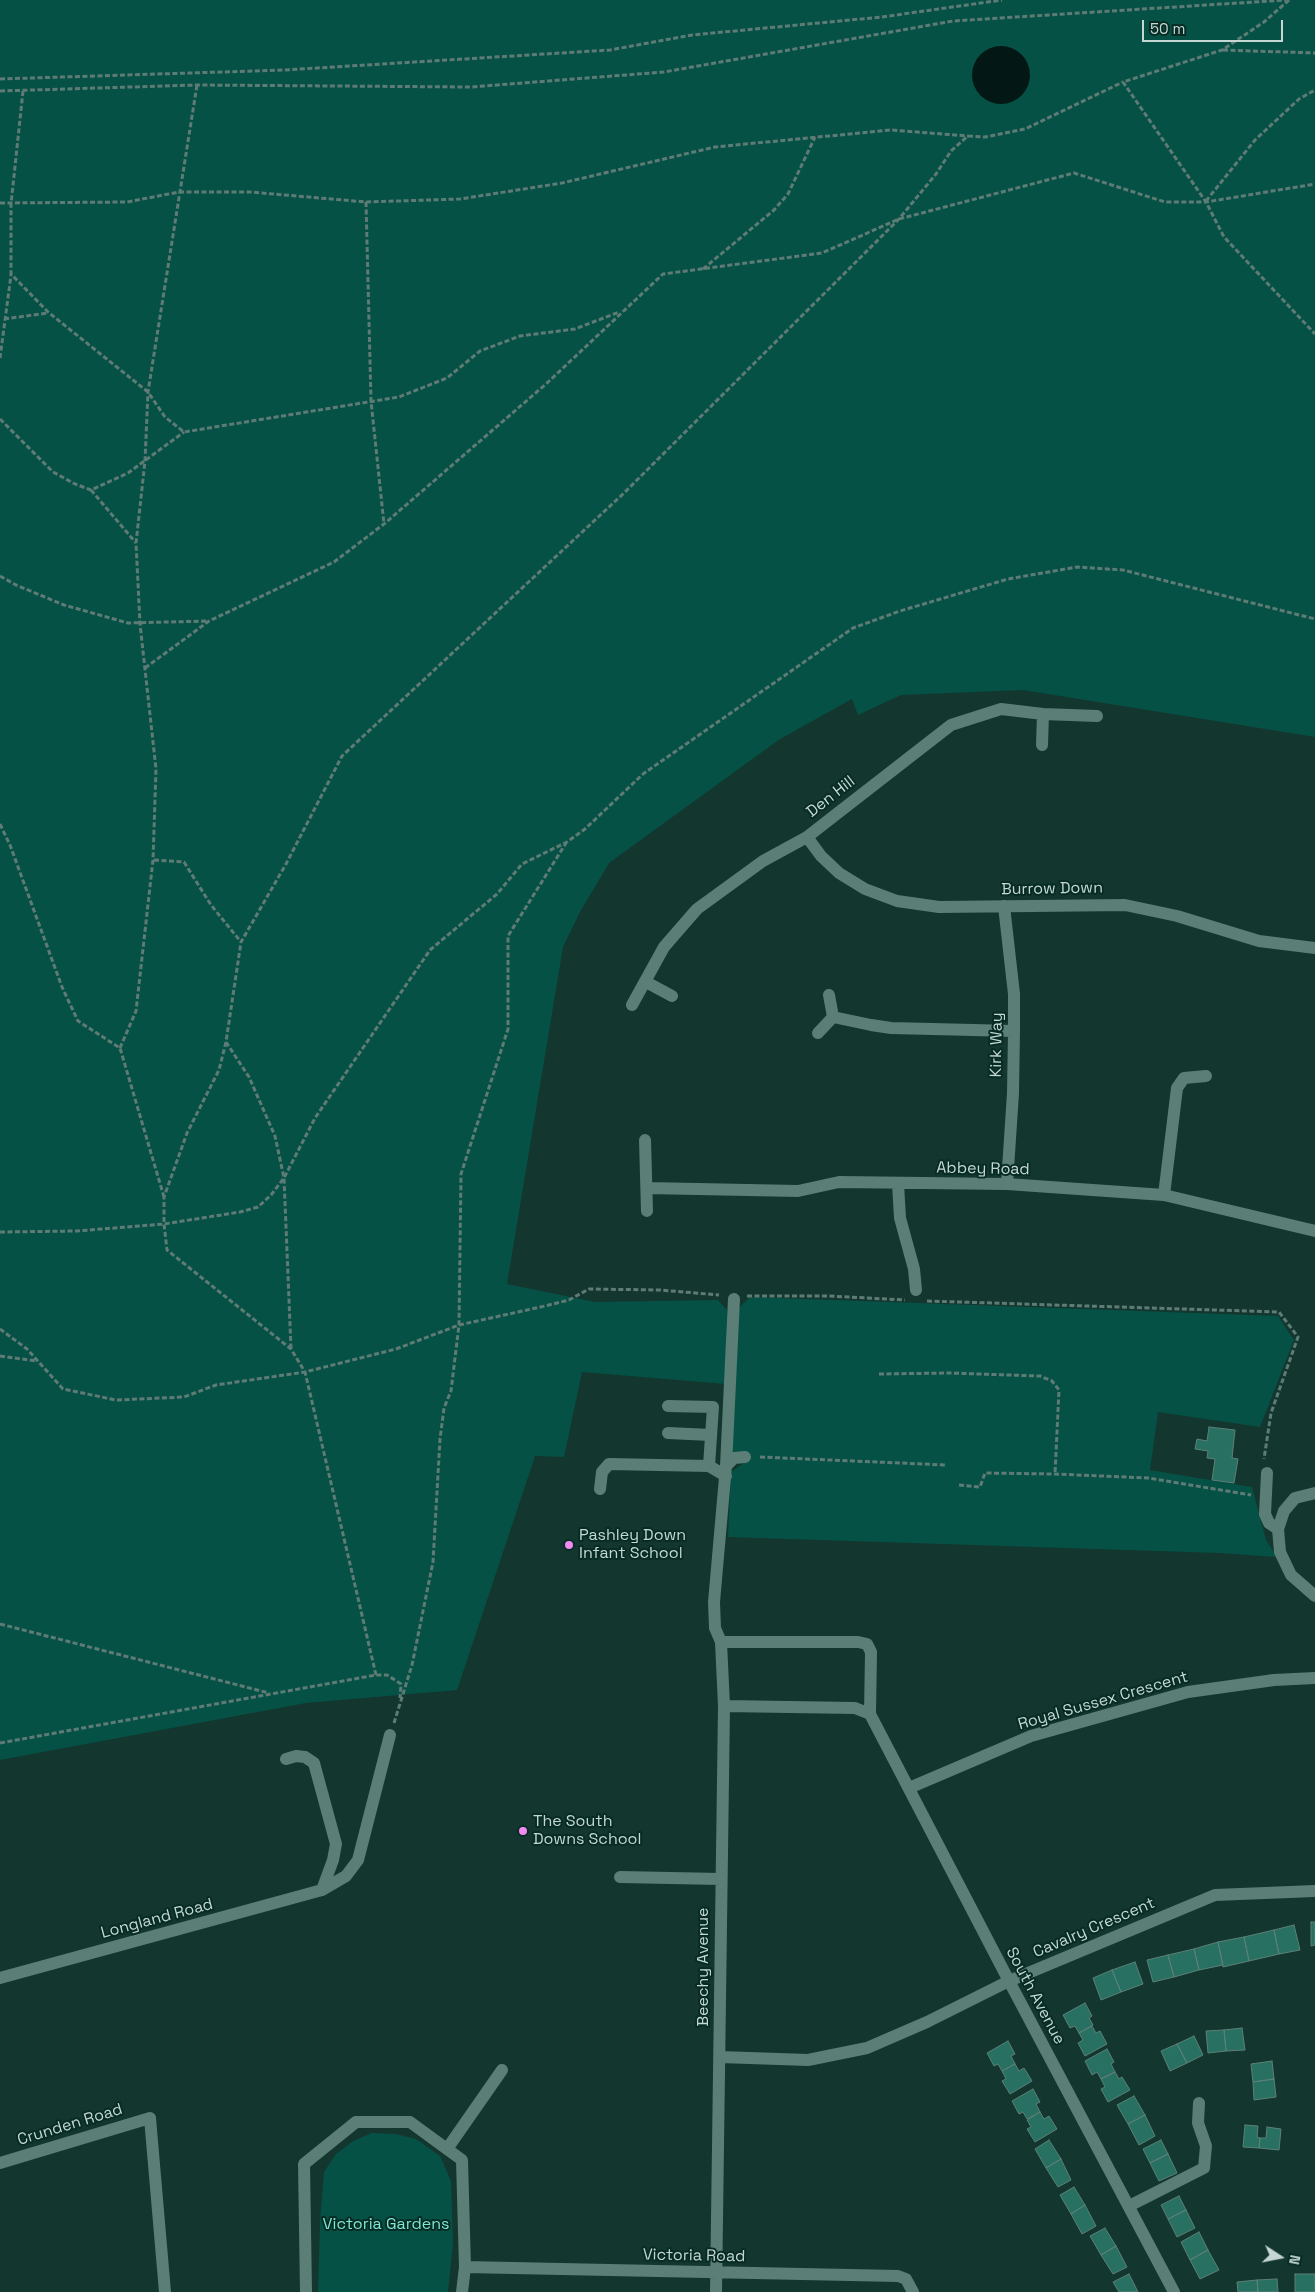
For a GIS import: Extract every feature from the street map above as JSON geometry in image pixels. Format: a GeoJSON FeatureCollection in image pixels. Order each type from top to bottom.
{"type":"FeatureCollection","features":[{"type":"Feature","properties":{"kind":"street","name":"Den Hill"},"geometry":{"type":"LineString","coordinates":[[632,1004],[664,947],[697,909],[763,862],[807,837],[951,725],[1001,709],[1043,714],[1097,716]]}},
{"type":"Feature","properties":{"kind":"street"},"geometry":{"type":"LineString","coordinates":[[1042,745],[1043,714]]}},
{"type":"Feature","properties":{"kind":"street","name":"Burrow Down"},"geometry":{"type":"LineString","coordinates":[[807,837],[820,856],[839,873],[865,889],[897,901],[939,907],[1125,905],[1177,916],[1259,941],[1315,948]]}},
{"type":"Feature","properties":{"kind":"street","name":"Kirk Way"},"geometry":{"type":"LineString","coordinates":[[1004,906],[1014,994],[1013,1093],[1007,1184]]}},
{"type":"Feature","properties":{"kind":"street"},"geometry":{"type":"LineString","coordinates":[[646,982],[672,996]]}},
{"type":"Feature","properties":{"kind":"street"},"geometry":{"type":"LineString","coordinates":[[829,996],[833,1017]]}},
{"type":"Feature","properties":{"kind":"street"},"geometry":{"type":"LineString","coordinates":[[833,1017],[891,1028],[1014,1031]]}},
{"type":"Feature","properties":{"kind":"street"},"geometry":{"type":"LineString","coordinates":[[818,1033],[833,1017]]}},
{"type":"Feature","properties":{"kind":"street"},"geometry":{"type":"LineString","coordinates":[[1164,1195],[1177,1088],[1184,1078],[1206,1076]]}},
{"type":"Feature","properties":{"kind":"street"},"geometry":{"type":"LineString","coordinates":[[645,1140],[647,1211]]}},
{"type":"Feature","properties":{"kind":"street","name":"Abbey Road"},"geometry":{"type":"LineString","coordinates":[[647,1188],[798,1191],[839,1182],[1007,1184],[1164,1195],[1315,1231]]}},
{"type":"Feature","properties":{"kind":"street"},"geometry":{"type":"LineString","coordinates":[[898,1184],[900,1218],[914,1269],[916,1290]]}},
{"type":"Feature","properties":{"kind":"street","name":"Beechy Avenue"},"geometry":{"type":"LineString","coordinates":[[716,2292],[724,1706],[721,1642],[716,1628],[714,1602],[726,1471],[734,1299]]}},
{"type":"Feature","properties":{"kind":"street"},"geometry":{"type":"LineString","coordinates":[[668,1406],[713,1407],[709,1466]]}},
{"type":"Feature","properties":{"kind":"street"},"geometry":{"type":"LineString","coordinates":[[668,1433],[711,1435]]}},
{"type":"Feature","properties":{"kind":"street"},"geometry":{"type":"LineString","coordinates":[[600,1490],[602,1472],[609,1464],[709,1466],[726,1471],[734,1458],[745,1457]]}},
{"type":"Feature","properties":{"kind":"street"},"geometry":{"type":"LineString","coordinates":[[1267,1473],[1264,1498],[1265,1514],[1269,1523],[1278,1529]]}},
{"type":"Feature","properties":{"kind":"street"},"geometry":{"type":"LineString","coordinates":[[1315,1493],[1295,1498],[1284,1511],[1278,1529],[1280,1552],[1291,1575],[1315,1596]]}},
{"type":"Feature","properties":{"kind":"street"},"geometry":{"type":"LineString","coordinates":[[721,1642],[858,1642],[867,1644],[871,1652],[870,1714],[855,1708],[724,1706]]}},
{"type":"Feature","properties":{"kind":"street","name":"Royal Sussex Crescent"},"geometry":{"type":"LineString","coordinates":[[909,1788],[1031,1736],[1188,1692],[1274,1680],[1315,1678]]}},
{"type":"Feature","properties":{"kind":"street","name":"South Avenue"},"geometry":{"type":"LineString","coordinates":[[870,1714],[1008,1981],[1174,2292]]}},
{"type":"Feature","properties":{"kind":"street","name":"Longland Road"},"geometry":{"type":"LineString","coordinates":[[0,1978],[322,1890],[346,1876],[358,1860],[390,1735]]}},
{"type":"Feature","properties":{"kind":"street"},"geometry":{"type":"LineString","coordinates":[[286,1759],[296,1756],[305,1757],[314,1763],[336,1844],[333,1860],[322,1890]]}},
{"type":"Feature","properties":{"kind":"street"},"geometry":{"type":"LineString","coordinates":[[620,1877],[721,1879]]}},
{"type":"Feature","properties":{"kind":"street","name":"Cavalry Crescent"},"geometry":{"type":"LineString","coordinates":[[720,2057],[808,2060],[867,2048],[926,2022],[1008,1981],[1215,1895],[1315,1891]]}},
{"type":"Feature","properties":{"kind":"street"},"geometry":{"type":"LineString","coordinates":[[447,2150],[502,2070]]}},
{"type":"Feature","properties":{"kind":"street"},"geometry":{"type":"LineString","coordinates":[[1128,2206],[1208,2171],[1206,2146],[1198,2123],[1199,2103]]}},
{"type":"Feature","properties":{"kind":"street","name":"Crunden Road"},"geometry":{"type":"LineString","coordinates":[[0,2163],[150,2118],[165,2292]]}},
{"type":"Feature","properties":{"kind":"street"},"geometry":{"type":"LineString","coordinates":[[306,2292],[304,2164],[356,2122],[410,2122],[462,2160],[465,2267],[462,2292]]}},
{"type":"Feature","properties":{"kind":"street","name":"Victoria Road"},"geometry":{"type":"LineString","coordinates":[[465,2267],[898,2276],[906,2279],[913,2292]]}},
{"type":"Feature","properties":{"kind":"path"},"geometry":{"type":"LineString","coordinates":[[0,79],[286,70],[610,50],[692,35],[882,18],[1002,0]]}},
{"type":"Feature","properties":{"kind":"path"},"geometry":{"type":"LineString","coordinates":[[0,203],[127,202],[179,192],[250,192],[366,202],[460,199],[562,183],[715,147],[891,130],[985,137],[1025,130],[1122,82],[1222,50],[1264,22],[1288,0]]}},
{"type":"Feature","properties":{"kind":"path"},"geometry":{"type":"LineString","coordinates":[[0,91],[197,85],[471,86],[664,72],[953,21],[1288,0]]}},
{"type":"Feature","properties":{"kind":"path"},"geometry":{"type":"LineString","coordinates":[[1222,50],[1315,52]]}},
{"type":"Feature","properties":{"kind":"path"},"geometry":{"type":"LineString","coordinates":[[1122,82],[1206,202],[1224,237],[1315,334]]}},
{"type":"Feature","properties":{"kind":"path"},"geometry":{"type":"LineString","coordinates":[[197,85],[148,392],[145,461],[136,543],[140,624],[156,769],[154,860],[136,1012],[120,1048],[164,1196],[164,1224],[167,1250],[291,1349],[305,1372],[376,1676]]}},
{"type":"Feature","properties":{"kind":"path"},"geometry":{"type":"LineString","coordinates":[[1206,202],[1255,140],[1299,99],[1315,90]]}},
{"type":"Feature","properties":{"kind":"path"},"geometry":{"type":"LineString","coordinates":[[0,358],[11,274],[11,204],[24,91]]}},
{"type":"Feature","properties":{"kind":"path"},"geometry":{"type":"LineString","coordinates":[[164,1196],[187,1133],[219,1070],[226,1042],[241,942],[286,864],[342,756],[624,493],[899,219],[936,174],[951,151],[968,136]]}},
{"type":"Feature","properties":{"kind":"path"},"geometry":{"type":"LineString","coordinates":[[703,269],[774,210],[788,194],[815,137]]}},
{"type":"Feature","properties":{"kind":"path"},"geometry":{"type":"LineString","coordinates":[[145,668],[209,621],[334,562],[384,524],[546,384],[663,274],[822,253],[899,219],[1074,173],[1165,202],[1206,202],[1315,184]]}},
{"type":"Feature","properties":{"kind":"path"},"geometry":{"type":"LineString","coordinates":[[366,202],[371,401],[384,524]]}},
{"type":"Feature","properties":{"kind":"path"},"geometry":{"type":"LineString","coordinates":[[11,274],[48,312],[148,392],[166,417],[184,432]]}},
{"type":"Feature","properties":{"kind":"path"},"geometry":{"type":"LineString","coordinates":[[91,490],[128,473],[184,432],[399,397],[446,378],[480,351],[520,336],[575,329],[622,311]]}},
{"type":"Feature","properties":{"kind":"path"},"geometry":{"type":"LineString","coordinates":[[4,319],[48,312]]}},
{"type":"Feature","properties":{"kind":"path"},"geometry":{"type":"LineString","coordinates":[[0,419],[53,472],[91,490],[136,543]]}},
{"type":"Feature","properties":{"kind":"path"},"geometry":{"type":"LineString","coordinates":[[0,1232],[78,1231],[164,1224],[240,1212],[258,1207],[271,1195],[284,1178],[315,1118],[430,950],[497,894],[522,864],[566,842],[586,828],[643,774],[853,628],[909,608],[1008,579],[1077,567],[1123,570],[1315,619]]}},
{"type":"Feature","properties":{"kind":"path"},"geometry":{"type":"LineString","coordinates":[[0,576],[16,585],[64,605],[128,624],[209,621]]}},
{"type":"Feature","properties":{"kind":"path"},"geometry":{"type":"LineString","coordinates":[[0,824],[10,845],[62,987],[78,1021],[120,1048]]}},
{"type":"Feature","properties":{"kind":"path"},"geometry":{"type":"LineString","coordinates":[[390,1735],[412,1665],[433,1562],[440,1439],[444,1408],[451,1391],[459,1325],[461,1174],[508,1029],[508,936],[566,842]]}},
{"type":"Feature","properties":{"kind":"path"},"geometry":{"type":"LineString","coordinates":[[154,860],[184,862],[211,905],[241,942]]}},
{"type":"Feature","properties":{"kind":"path"},"geometry":{"type":"LineString","coordinates":[[226,1042],[249,1077],[275,1136],[284,1178],[291,1349]]}},
{"type":"Feature","properties":{"kind":"path"},"geometry":{"type":"LineString","coordinates":[[0,1329],[27,1349],[63,1388],[116,1400],[184,1397],[216,1386],[305,1372],[396,1350],[459,1325],[569,1300],[589,1289],[660,1290],[721,1295],[734,1299],[752,1294],[906,1300]]}},
{"type":"Feature","properties":{"kind":"path"},"geometry":{"type":"LineString","coordinates":[[926,1301],[1279,1312],[1298,1337],[1271,1413],[1263,1466],[1267,1473]]}},
{"type":"Feature","properties":{"kind":"path"},"geometry":{"type":"LineString","coordinates":[[0,1356],[38,1361]]}},
{"type":"Feature","properties":{"kind":"path"},"geometry":{"type":"LineString","coordinates":[[880,1374],[948,1372],[1040,1376],[1052,1381],[1059,1390],[1055,1474]]}},
{"type":"Feature","properties":{"kind":"path"},"geometry":{"type":"LineString","coordinates":[[745,1457],[946,1465]]}},
{"type":"Feature","properties":{"kind":"path"},"geometry":{"type":"LineString","coordinates":[[959,1486],[980,1486],[985,1473],[1055,1474],[1148,1478],[1264,1498]]}},
{"type":"Feature","properties":{"kind":"path"},"geometry":{"type":"LineString","coordinates":[[0,1624],[272,1694]]}},
{"type":"Feature","properties":{"kind":"path"},"geometry":{"type":"LineString","coordinates":[[0,1743],[376,1676],[387,1675],[401,1684],[400,1703]]}},
{"type":"Feature","properties":{"kind":"green space"},"geometry":{"type":"Polygon","coordinates":[[[0,0],[1315,0],[1315,737],[1023,690],[901,695],[858,715],[852,699],[780,739],[609,863],[580,912],[563,947],[507,1284],[595,1302],[718,1300],[727,1310],[726,1384],[582,1372],[564,1457],[535,1456],[457,1690],[306,1703],[0,1760],[0,0]]]}},
{"type":"Feature","properties":{"kind":"green space"},"geometry":{"type":"Polygon","coordinates":[[[750,1297],[1278,1316],[1294,1340],[1260,1427],[1158,1412],[1150,1470],[1252,1487],[1266,1540],[1277,1557],[1219,1553],[728,1537],[731,1472],[745,1462],[745,1452],[730,1452],[739,1308],[750,1297]]]}},
{"type":"Feature","properties":{"kind":"green space","name":"Victoria Gardens"},"geometry":{"type":"Polygon","coordinates":[[[372,2133],[396,2134],[416,2139],[440,2156],[451,2181],[453,2244],[448,2292],[318,2292],[324,2172],[336,2154],[353,2141],[372,2133]]]}},
{"type":"Feature","properties":{"kind":"water"},"geometry":{"type":"Polygon","coordinates":[[[1001,46],[1017,51],[1025,59],[1030,75],[1025,91],[1017,99],[1001,104],[985,99],[977,91],[972,75],[977,59],[985,51],[1001,46]]]}},
{"type":"Feature","properties":{"kind":"building"},"geometry":{"type":"Polygon","coordinates":[[[1209,1427],[1235,1430],[1232,1458],[1238,1459],[1234,1483],[1212,1480],[1215,1459],[1207,1458],[1208,1451],[1195,1449],[1197,1439],[1207,1441],[1209,1427]]]}},
{"type":"Feature","properties":{"kind":"building"},"geometry":{"type":"Polygon","coordinates":[[[1311,1922],[1315,1922],[1315,1945],[1311,1946],[1311,1922]]]}},
{"type":"Feature","properties":{"kind":"building"},"geometry":{"type":"Polygon","coordinates":[[[1294,1925],[1300,1950],[1279,1954],[1274,1930],[1294,1925]]]}},
{"type":"Feature","properties":{"kind":"building"},"geometry":{"type":"Polygon","coordinates":[[[1274,1930],[1279,1954],[1249,1961],[1244,1937],[1274,1930]]]}},
{"type":"Feature","properties":{"kind":"building"},"geometry":{"type":"Polygon","coordinates":[[[1244,1937],[1249,1961],[1223,1967],[1218,1942],[1244,1937]]]}},
{"type":"Feature","properties":{"kind":"building"},"geometry":{"type":"Polygon","coordinates":[[[1218,1942],[1223,1965],[1199,1970],[1194,1949],[1218,1942]]]}},
{"type":"Feature","properties":{"kind":"building"},"geometry":{"type":"Polygon","coordinates":[[[1194,1949],[1199,1970],[1174,1977],[1168,1955],[1194,1949]]]}},
{"type":"Feature","properties":{"kind":"building"},"geometry":{"type":"Polygon","coordinates":[[[1168,1955],[1174,1977],[1153,1982],[1147,1960],[1168,1955]]]}},
{"type":"Feature","properties":{"kind":"building"},"geometry":{"type":"Polygon","coordinates":[[[1135,1962],[1143,1984],[1121,1992],[1112,1970],[1135,1962]]]}},
{"type":"Feature","properties":{"kind":"building"},"geometry":{"type":"Polygon","coordinates":[[[1112,1970],[1121,1992],[1101,2000],[1093,1978],[1112,1970]]]}},
{"type":"Feature","properties":{"kind":"building"},"geometry":{"type":"Polygon","coordinates":[[[1085,2003],[1092,2016],[1089,2018],[1093,2025],[1079,2033],[1075,2026],[1070,2028],[1063,2015],[1085,2003]]]}},
{"type":"Feature","properties":{"kind":"building"},"geometry":{"type":"Polygon","coordinates":[[[1092,2026],[1096,2033],[1100,2031],[1107,2044],[1085,2056],[1078,2043],[1083,2040],[1079,2033],[1092,2026]]]}},
{"type":"Feature","properties":{"kind":"building"},"geometry":{"type":"Polygon","coordinates":[[[1242,2028],[1245,2050],[1226,2051],[1224,2030],[1242,2028]]]}},
{"type":"Feature","properties":{"kind":"building"},"geometry":{"type":"Polygon","coordinates":[[[1224,2030],[1226,2051],[1208,2053],[1206,2031],[1224,2030]]]}},
{"type":"Feature","properties":{"kind":"building"},"geometry":{"type":"Polygon","coordinates":[[[1194,2036],[1203,2055],[1187,2063],[1177,2044],[1194,2036]]]}},
{"type":"Feature","properties":{"kind":"building"},"geometry":{"type":"Polygon","coordinates":[[[1008,2041],[1015,2054],[1011,2056],[1015,2064],[1002,2071],[998,2064],[994,2066],[987,2053],[1008,2041]]]}},
{"type":"Feature","properties":{"kind":"building"},"geometry":{"type":"Polygon","coordinates":[[[1177,2044],[1187,2063],[1170,2071],[1161,2051],[1177,2044]]]}},
{"type":"Feature","properties":{"kind":"building"},"geometry":{"type":"Polygon","coordinates":[[[1107,2049],[1114,2062],[1111,2064],[1115,2072],[1101,2079],[1097,2072],[1092,2075],[1085,2061],[1107,2049]]]}},
{"type":"Feature","properties":{"kind":"building"},"geometry":{"type":"Polygon","coordinates":[[[1272,2061],[1274,2079],[1253,2082],[1251,2064],[1272,2061]]]}},
{"type":"Feature","properties":{"kind":"building"},"geometry":{"type":"Polygon","coordinates":[[[1015,2064],[1019,2071],[1024,2068],[1032,2081],[1010,2094],[1002,2081],[1006,2079],[1002,2071],[1015,2064]]]}},
{"type":"Feature","properties":{"kind":"building"},"geometry":{"type":"Polygon","coordinates":[[[1115,2072],[1119,2079],[1122,2077],[1130,2090],[1108,2102],[1101,2089],[1105,2087],[1101,2079],[1115,2072]]]}},
{"type":"Feature","properties":{"kind":"building"},"geometry":{"type":"Polygon","coordinates":[[[1274,2079],[1276,2097],[1254,2100],[1253,2082],[1274,2079]]]}},
{"type":"Feature","properties":{"kind":"building"},"geometry":{"type":"Polygon","coordinates":[[[1033,2089],[1040,2102],[1036,2104],[1040,2112],[1027,2119],[1023,2112],[1019,2114],[1012,2101],[1033,2089]]]}},
{"type":"Feature","properties":{"kind":"building"},"geometry":{"type":"Polygon","coordinates":[[[1134,2096],[1145,2115],[1128,2124],[1117,2105],[1134,2096]]]}},
{"type":"Feature","properties":{"kind":"building"},"geometry":{"type":"Polygon","coordinates":[[[1040,2112],[1044,2119],[1049,2116],[1057,2129],[1035,2142],[1027,2129],[1031,2127],[1027,2120],[1040,2112]]]}},
{"type":"Feature","properties":{"kind":"building"},"geometry":{"type":"Polygon","coordinates":[[[1145,2115],[1155,2136],[1139,2145],[1128,2124],[1145,2115]]]}},
{"type":"Feature","properties":{"kind":"building"},"geometry":{"type":"Polygon","coordinates":[[[1245,2125],[1258,2126],[1259,2148],[1243,2147],[1245,2125]]]}},
{"type":"Feature","properties":{"kind":"building"},"geometry":{"type":"Polygon","coordinates":[[[1267,2127],[1281,2129],[1279,2150],[1259,2148],[1260,2138],[1266,2138],[1267,2127]]]}},
{"type":"Feature","properties":{"kind":"building"},"geometry":{"type":"Polygon","coordinates":[[[1049,2140],[1061,2159],[1046,2168],[1035,2149],[1049,2140]]]}},
{"type":"Feature","properties":{"kind":"building"},"geometry":{"type":"Polygon","coordinates":[[[1161,2140],[1168,2154],[1150,2163],[1143,2149],[1161,2140]]]}},
{"type":"Feature","properties":{"kind":"building"},"geometry":{"type":"Polygon","coordinates":[[[1168,2154],[1177,2173],[1159,2181],[1150,2163],[1168,2154]]]}},
{"type":"Feature","properties":{"kind":"building"},"geometry":{"type":"Polygon","coordinates":[[[1061,2159],[1071,2180],[1058,2187],[1046,2168],[1061,2159]]]}},
{"type":"Feature","properties":{"kind":"building"},"geometry":{"type":"Polygon","coordinates":[[[1074,2187],[1085,2205],[1071,2214],[1060,2195],[1074,2187]]]}},
{"type":"Feature","properties":{"kind":"building"},"geometry":{"type":"Polygon","coordinates":[[[1179,2196],[1186,2210],[1168,2219],[1161,2205],[1179,2196]]]}},
{"type":"Feature","properties":{"kind":"building"},"geometry":{"type":"Polygon","coordinates":[[[1085,2205],[1096,2226],[1082,2234],[1071,2214],[1085,2205]]]}},
{"type":"Feature","properties":{"kind":"building"},"geometry":{"type":"Polygon","coordinates":[[[1186,2210],[1195,2228],[1177,2237],[1168,2219],[1186,2210]]]}},
{"type":"Feature","properties":{"kind":"building"},"geometry":{"type":"Polygon","coordinates":[[[1105,2228],[1116,2246],[1101,2255],[1090,2236],[1105,2228]]]}},
{"type":"Feature","properties":{"kind":"building"},"geometry":{"type":"Polygon","coordinates":[[[1199,2232],[1208,2250],[1190,2260],[1181,2242],[1199,2232]]]}},
{"type":"Feature","properties":{"kind":"building"},"geometry":{"type":"Polygon","coordinates":[[[1116,2246],[1127,2267],[1113,2274],[1101,2255],[1116,2246]]]}},
{"type":"Feature","properties":{"kind":"building"},"geometry":{"type":"Polygon","coordinates":[[[1208,2250],[1219,2270],[1200,2279],[1190,2260],[1208,2250]]]}},
{"type":"Feature","properties":{"kind":"building"},"geometry":{"type":"Polygon","coordinates":[[[1129,2274],[1138,2292],[1119,2292],[1113,2282],[1129,2274]]]}},
{"type":"Feature","properties":{"kind":"building"},"geometry":{"type":"Polygon","coordinates":[[[1295,2274],[1315,2274],[1315,2292],[1295,2292],[1295,2274]]]}},
{"type":"Feature","properties":{"kind":"building"},"geometry":{"type":"Polygon","coordinates":[[[1277,2279],[1278,2292],[1258,2292],[1257,2280],[1277,2279]]]}},
{"type":"Feature","properties":{"kind":"building"},"geometry":{"type":"Polygon","coordinates":[[[1257,2280],[1258,2292],[1238,2292],[1237,2282],[1257,2280]]]}},
{"type":"Feature","properties":{"kind":"place","name":"Pashley Down Infant School"},"geometry":{"type":"Point","coordinates":[569,1545]}},
{"type":"Feature","properties":{"kind":"place","name":"The South Downs School"},"geometry":{"type":"Point","coordinates":[523,1831]}}]}
